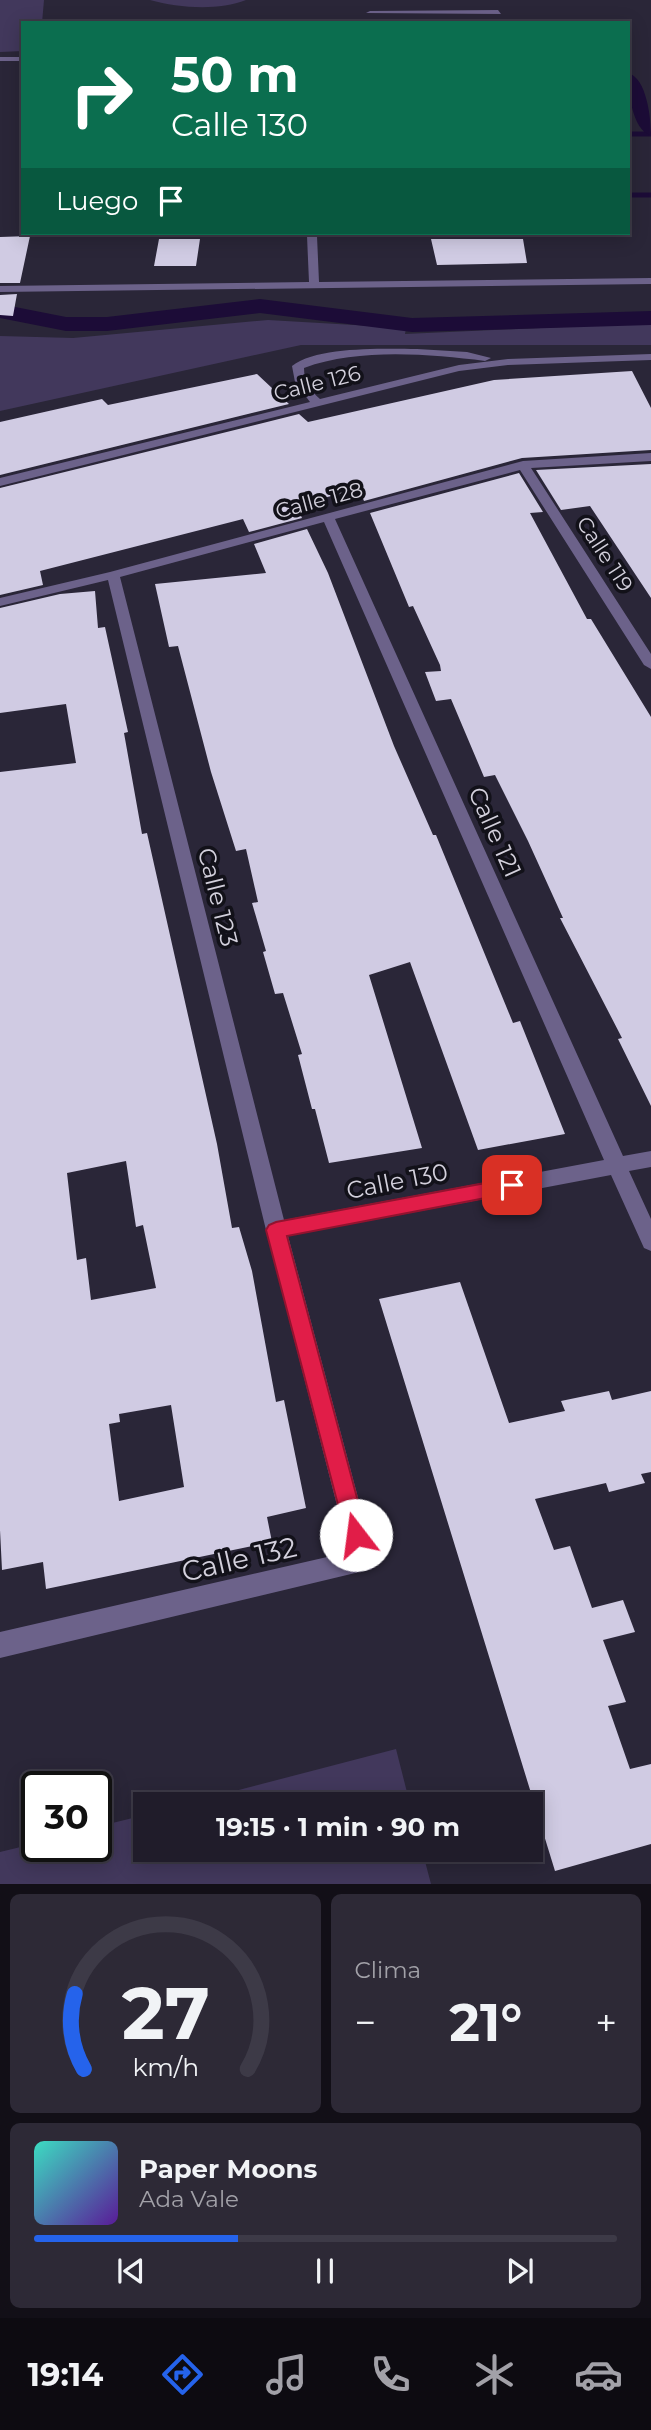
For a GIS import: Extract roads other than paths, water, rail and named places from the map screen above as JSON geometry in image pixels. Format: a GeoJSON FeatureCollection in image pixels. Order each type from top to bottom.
{"type":"FeatureCollection","features":[{"type":"Feature","properties":{"kind":"street"},"geometry":{"type":"LineString","coordinates":[[495,0],[501,21]]}},
{"type":"Feature","properties":{"kind":"street"},"geometry":{"type":"LineString","coordinates":[[370,12],[498,12]]}},
{"type":"Feature","properties":{"kind":"street"},"geometry":{"type":"LineString","coordinates":[[0,59],[21,59]]}},
{"type":"Feature","properties":{"kind":"street"},"geometry":{"type":"LineString","coordinates":[[312,235],[314,282]]}},
{"type":"Feature","properties":{"kind":"street"},"geometry":{"type":"LineString","coordinates":[[0,289],[651,273]]}},
{"type":"Feature","properties":{"kind":"street"},"geometry":{"type":"LineString","coordinates":[[0,279],[651,281]]}},
{"type":"Feature","properties":{"kind":"street"},"geometry":{"type":"LineString","coordinates":[[318,403],[304,391],[297,377],[298,366],[315,357],[342,354],[469,355],[508,362]]}},
{"type":"Feature","properties":{"kind":"street","name":"Calle 126"},"geometry":{"type":"LineString","coordinates":[[0,482],[459,368],[508,362],[650,358]]}},
{"type":"Feature","properties":{"kind":"street","name":"Calle 128"},"geometry":{"type":"LineString","coordinates":[[0,602],[113,575],[523,465],[651,457]]}},
{"type":"Feature","properties":{"kind":"street","name":"Calle 119"},"geometry":{"type":"LineString","coordinates":[[523,465],[651,665]]}},
{"type":"Feature","properties":{"kind":"street","name":"Calle 121"},"geometry":{"type":"LineString","coordinates":[[328,517],[651,1242]]}},
{"type":"Feature","properties":{"kind":"street","name":"Calle 123"},"geometry":{"type":"LineString","coordinates":[[113,575],[276,1230]]}},
{"type":"Feature","properties":{"kind":"street","name":"Calle 130"},"geometry":{"type":"LineString","coordinates":[[276,1230],[651,1159]]}},
{"type":"Feature","properties":{"kind":"street","name":"Calle 132"},"geometry":{"type":"LineString","coordinates":[[0,1645],[363,1561],[276,1230]]}},
{"type":"Feature","properties":{"kind":"waterway"},"geometry":{"type":"LineString","coordinates":[[630,83],[651,130]]}},
{"type":"Feature","properties":{"kind":"waterway"},"geometry":{"type":"LineString","coordinates":[[630,134],[651,134]]}},
{"type":"Feature","properties":{"kind":"waterway"},"geometry":{"type":"LineString","coordinates":[[630,195],[651,195]]}},
{"type":"Feature","properties":{"kind":"waterway"},"geometry":{"type":"LineString","coordinates":[[0,311],[66,324],[107,324],[260,306],[412,325],[651,318]]}}]}
